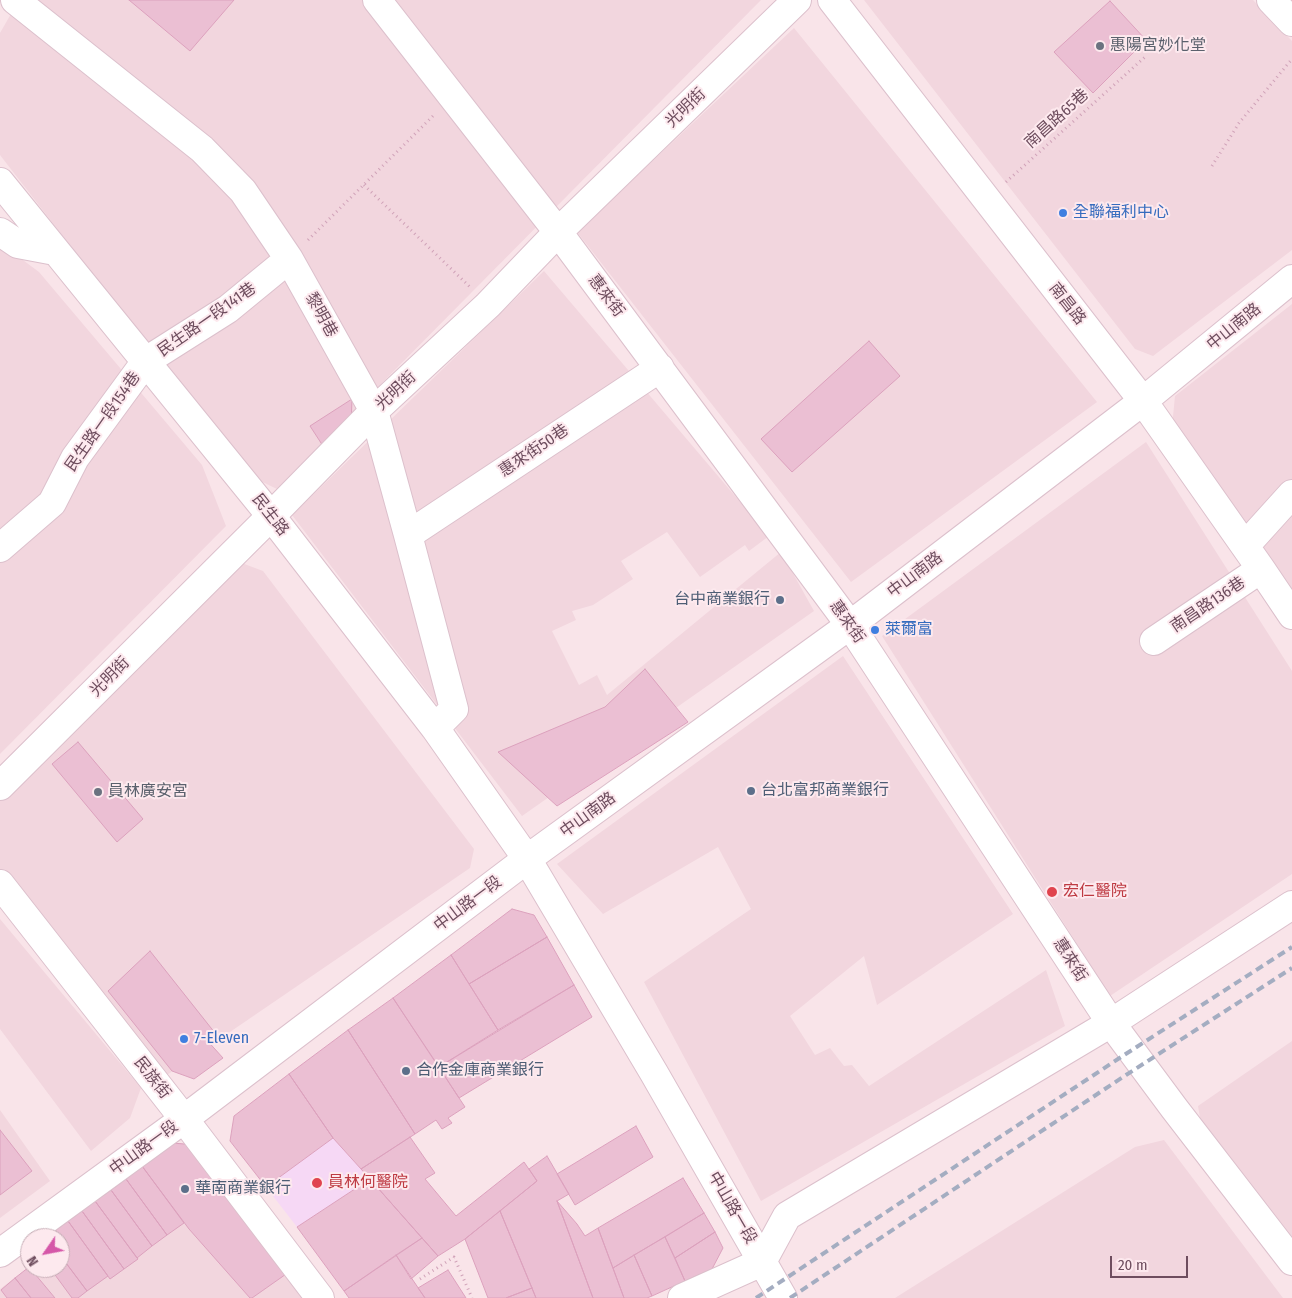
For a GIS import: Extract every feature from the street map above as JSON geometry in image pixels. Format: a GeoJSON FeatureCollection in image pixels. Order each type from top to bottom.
{"type":"FeatureCollection","features":[{"type":"Feature","properties":{"kind":"street","name":"黎明巷"},"geometry":{"type":"LineString","coordinates":[[15,0],[202,149],[242,191],[290,259],[374,411],[454,709],[435,728]]}},
{"type":"Feature","properties":{"kind":"street","name":"惠來街"},"geometry":{"type":"LineString","coordinates":[[377,0],[558,232],[850,625],[1111,1023],[1292,1261]]}},
{"type":"Feature","properties":{"kind":"street","name":"光明街"},"geometry":{"type":"LineString","coordinates":[[0,786],[374,411],[488,305],[558,232],[797,0]]}},
{"type":"Feature","properties":{"kind":"street","name":"南昌路"},"geometry":{"type":"LineString","coordinates":[[832,0],[1143,401],[1292,615]]}},
{"type":"Feature","properties":{"kind":"street"},"geometry":{"type":"LineString","coordinates":[[1271,0],[1292,22]]}},
{"type":"Feature","properties":{"kind":"street","name":"民生路"},"geometry":{"type":"LineString","coordinates":[[0,182],[271,516],[435,728],[527,859]]}},
{"type":"Feature","properties":{"kind":"street"},"geometry":{"type":"LineString","coordinates":[[0,232],[18,244],[55,250]]}},
{"type":"Feature","properties":{"kind":"street","name":"民生路一段141巷"},"geometry":{"type":"LineString","coordinates":[[146,361],[228,309],[290,259]]}},
{"type":"Feature","properties":{"kind":"street","name":"中山南路"},"geometry":{"type":"LineString","coordinates":[[527,859],[850,625],[1143,401],[1292,279]]}},
{"type":"Feature","properties":{"kind":"street","name":"民生路一段154巷"},"geometry":{"type":"LineString","coordinates":[[0,548],[52,503],[75,458],[146,361]]}},
{"type":"Feature","properties":{"kind":"street","name":"惠來街50巷"},"geometry":{"type":"LineString","coordinates":[[408,535],[660,368]]}},
{"type":"Feature","properties":{"kind":"street"},"geometry":{"type":"LineString","coordinates":[[1245,546],[1292,494]]}},
{"type":"Feature","properties":{"kind":"street","name":"南昌路136巷"},"geometry":{"type":"LineString","coordinates":[[1154,641],[1261,569]]}},
{"type":"Feature","properties":{"kind":"street","name":"中山路一段"},"geometry":{"type":"LineString","coordinates":[[0,1253],[184,1119],[527,859],[783,1298]]}},
{"type":"Feature","properties":{"kind":"street","name":"民族街"},"geometry":{"type":"LineString","coordinates":[[0,884],[184,1119],[320,1298]]}},
{"type":"Feature","properties":{"kind":"street"},"geometry":{"type":"LineString","coordinates":[[682,1298],[762,1262],[787,1216],[1111,1023],[1292,906]]}},
{"type":"Feature","properties":{"kind":"path","name":"南昌路65巷"},"geometry":{"type":"LineString","coordinates":[[987,200],[1144,57]]}},
{"type":"Feature","properties":{"kind":"path"},"geometry":{"type":"LineString","coordinates":[[1212,166],[1239,123],[1292,59]]}},
{"type":"Feature","properties":{"kind":"path"},"geometry":{"type":"LineString","coordinates":[[290,259],[453,96]]}},
{"type":"Feature","properties":{"kind":"path"},"geometry":{"type":"LineString","coordinates":[[364,185],[488,305]]}},
{"type":"Feature","properties":{"kind":"path"},"geometry":{"type":"LineString","coordinates":[[420,1279],[454,1257],[472,1298]]}},
{"type":"Feature","properties":{"kind":"shaded area"},"geometry":{"type":"Polygon","coordinates":[[[19,0],[761,0],[277,489],[248,475],[0,155],[0,33],[19,0]]]}},
{"type":"Feature","properties":{"kind":"shaded area"},"geometry":{"type":"Polygon","coordinates":[[[864,0],[1253,0],[1292,41],[1292,250],[1153,356],[1135,349],[864,0]]]}},
{"type":"Feature","properties":{"kind":"shaded area"},"geometry":{"type":"Polygon","coordinates":[[[794,28],[1097,402],[851,582],[577,232],[794,28]]]}},
{"type":"Feature","properties":{"kind":"shaded area"},"geometry":{"type":"Polygon","coordinates":[[[0,243],[39,272],[202,465],[226,526],[0,754],[0,243]]]}},
{"type":"Feature","properties":{"kind":"shaded area"},"geometry":{"type":"Polygon","coordinates":[[[544,271],[769,536],[749,551],[745,545],[700,577],[667,532],[621,561],[633,579],[593,605],[572,611],[576,620],[552,631],[579,685],[597,675],[607,695],[781,552],[814,611],[522,816],[292,515],[544,271]]]}},
{"type":"Feature","properties":{"kind":"shaded area"},"geometry":{"type":"Polygon","coordinates":[[[1292,304],[1292,601],[1172,427],[1175,396],[1292,304]]]}},
{"type":"Feature","properties":{"kind":"shaded area"},"geometry":{"type":"Polygon","coordinates":[[[1146,442],[1292,671],[1292,874],[1110,996],[882,636],[1146,442]]]}},
{"type":"Feature","properties":{"kind":"shaded area"},"geometry":{"type":"Polygon","coordinates":[[[239,562],[263,571],[474,849],[470,868],[167,1075],[0,872],[0,795],[239,562]]]}},
{"type":"Feature","properties":{"kind":"shaded area"},"geometry":{"type":"Polygon","coordinates":[[[843,656],[1013,914],[877,1005],[864,956],[790,1016],[815,1055],[830,1048],[844,1066],[852,1065],[869,1086],[1046,970],[1065,1026],[761,1201],[644,982],[751,909],[718,847],[603,914],[557,864],[843,656]]]}},
{"type":"Feature","properties":{"kind":"shaded area"},"geometry":{"type":"Polygon","coordinates":[[[0,919],[141,1088],[130,1118],[91,1151],[0,1029],[0,919]]]}},
{"type":"Feature","properties":{"kind":"shaded area"},"geometry":{"type":"Polygon","coordinates":[[[1292,1041],[1292,1241],[1202,1129],[1198,1106],[1292,1041]]]}},
{"type":"Feature","properties":{"kind":"shaded area"},"geometry":{"type":"Polygon","coordinates":[[[0,1110],[50,1181],[0,1218],[0,1110]]]}},
{"type":"Feature","properties":{"kind":"shaded area","name":"員林何醫院"},"geometry":{"type":"Polygon","coordinates":[[[333,1138],[370,1179],[297,1227],[266,1187],[333,1138]]]}},
{"type":"Feature","properties":{"kind":"shaded area"},"geometry":{"type":"Polygon","coordinates":[[[1164,1140],[1283,1298],[895,1298],[1135,1147],[1164,1140]]]}},
{"type":"Feature","properties":{"kind":"shaded area"},"geometry":{"type":"Polygon","coordinates":[[[172,1143],[197,1145],[304,1298],[0,1298],[0,1289],[20,1274],[20,1278],[70,1278],[70,1228],[59,1228],[172,1143]]]}},
{"type":"Feature","properties":{"kind":"building"},"geometry":{"type":"Polygon","coordinates":[[[129,0],[234,0],[190,51],[129,0]]]}},
{"type":"Feature","properties":{"kind":"building","name":"惠陽宮妙化堂"},"geometry":{"type":"Polygon","coordinates":[[[1110,1],[1146,40],[1093,93],[1054,52],[1110,1]]]}},
{"type":"Feature","properties":{"kind":"building"},"geometry":{"type":"Polygon","coordinates":[[[869,341],[900,376],[792,472],[761,439],[869,341]]]}},
{"type":"Feature","properties":{"kind":"building"},"geometry":{"type":"Polygon","coordinates":[[[352,399],[351,427],[323,446],[310,426],[352,399]]]}},
{"type":"Feature","properties":{"kind":"building"},"geometry":{"type":"Polygon","coordinates":[[[645,669],[688,722],[557,806],[498,752],[605,707],[645,669]]]}},
{"type":"Feature","properties":{"kind":"building","name":"員林廣安宮"},"geometry":{"type":"Polygon","coordinates":[[[78,742],[143,819],[117,842],[52,764],[78,742]]]}},
{"type":"Feature","properties":{"kind":"building"},"geometry":{"type":"Polygon","coordinates":[[[512,909],[534,915],[547,937],[469,984],[451,955],[512,909]]]}},
{"type":"Feature","properties":{"kind":"building"},"geometry":{"type":"Polygon","coordinates":[[[547,937],[574,985],[498,1030],[469,984],[547,937]]]}},
{"type":"Feature","properties":{"kind":"building"},"geometry":{"type":"Polygon","coordinates":[[[150,951],[215,1033],[205,1038],[223,1058],[194,1079],[172,1071],[108,991],[150,951]]]}},
{"type":"Feature","properties":{"kind":"building"},"geometry":{"type":"Polygon","coordinates":[[[451,955],[498,1030],[439,1067],[393,998],[451,955]]]}},
{"type":"Feature","properties":{"kind":"building"},"geometry":{"type":"Polygon","coordinates":[[[574,985],[592,1017],[459,1098],[439,1067],[574,985]]]}},
{"type":"Feature","properties":{"kind":"building"},"geometry":{"type":"Polygon","coordinates":[[[393,998],[465,1107],[448,1118],[452,1123],[442,1129],[436,1120],[415,1134],[348,1030],[393,998]]]}},
{"type":"Feature","properties":{"kind":"building"},"geometry":{"type":"Polygon","coordinates":[[[348,1030],[415,1134],[361,1169],[333,1138],[289,1074],[348,1030]]]}},
{"type":"Feature","properties":{"kind":"building"},"geometry":{"type":"Polygon","coordinates":[[[289,1074],[333,1138],[266,1187],[230,1141],[234,1116],[289,1074]]]}},
{"type":"Feature","properties":{"kind":"building"},"geometry":{"type":"Polygon","coordinates":[[[636,1126],[653,1157],[575,1205],[557,1174],[636,1126]]]}},
{"type":"Feature","properties":{"kind":"building"},"geometry":{"type":"Polygon","coordinates":[[[0,1130],[32,1171],[0,1195],[0,1130]]]}},
{"type":"Feature","properties":{"kind":"building"},"geometry":{"type":"Polygon","coordinates":[[[410,1137],[435,1173],[425,1179],[456,1216],[524,1162],[537,1181],[465,1239],[438,1256],[361,1169],[410,1137]]]}},
{"type":"Feature","properties":{"kind":"building"},"geometry":{"type":"Polygon","coordinates":[[[172,1143],[197,1145],[289,1272],[252,1298],[189,1229],[142,1166],[172,1143]]]}},
{"type":"Feature","properties":{"kind":"building"},"geometry":{"type":"Polygon","coordinates":[[[547,1156],[569,1194],[557,1201],[593,1298],[536,1298],[500,1211],[537,1181],[529,1169],[547,1156]]]}},
{"type":"Feature","properties":{"kind":"building"},"geometry":{"type":"Polygon","coordinates":[[[142,1166],[184,1223],[167,1235],[126,1179],[142,1166]]]}},
{"type":"Feature","properties":{"kind":"building"},"geometry":{"type":"Polygon","coordinates":[[[683,1178],[704,1213],[613,1268],[598,1228],[683,1178]]]}},
{"type":"Feature","properties":{"kind":"building"},"geometry":{"type":"Polygon","coordinates":[[[126,1179],[167,1235],[152,1246],[111,1190],[126,1179]]]}},
{"type":"Feature","properties":{"kind":"building"},"geometry":{"type":"Polygon","coordinates":[[[370,1179],[422,1238],[344,1291],[297,1227],[370,1179]]]}},
{"type":"Feature","properties":{"kind":"building"},"geometry":{"type":"Polygon","coordinates":[[[111,1190],[152,1246],[137,1258],[95,1201],[111,1190]]]}},
{"type":"Feature","properties":{"kind":"building"},"geometry":{"type":"Polygon","coordinates":[[[95,1201],[138,1259],[124,1269],[82,1211],[95,1201]]]}},
{"type":"Feature","properties":{"kind":"building"},"geometry":{"type":"Polygon","coordinates":[[[557,1201],[585,1236],[598,1228],[624,1298],[593,1298],[557,1201]]]}},
{"type":"Feature","properties":{"kind":"building"},"geometry":{"type":"Polygon","coordinates":[[[82,1211],[124,1269],[110,1279],[68,1221],[82,1211]]]}},
{"type":"Feature","properties":{"kind":"building"},"geometry":{"type":"Polygon","coordinates":[[[500,1211],[532,1288],[506,1298],[488,1298],[465,1239],[500,1211]]]}},
{"type":"Feature","properties":{"kind":"building"},"geometry":{"type":"Polygon","coordinates":[[[704,1213],[715,1232],[675,1258],[665,1237],[704,1213]]]}},
{"type":"Feature","properties":{"kind":"building"},"geometry":{"type":"Polygon","coordinates":[[[68,1221],[108,1276],[87,1291],[70,1268],[70,1228],[59,1228],[68,1221]]]}},
{"type":"Feature","properties":{"kind":"building"},"geometry":{"type":"Polygon","coordinates":[[[715,1232],[723,1248],[712,1269],[685,1281],[675,1258],[715,1232]]]}},
{"type":"Feature","properties":{"kind":"building"},"geometry":{"type":"Polygon","coordinates":[[[665,1237],[685,1281],[652,1296],[634,1255],[665,1237]]]}},
{"type":"Feature","properties":{"kind":"building"},"geometry":{"type":"Polygon","coordinates":[[[422,1238],[438,1256],[411,1279],[396,1255],[422,1238]]]}},
{"type":"Feature","properties":{"kind":"building"},"geometry":{"type":"Polygon","coordinates":[[[396,1255],[425,1298],[349,1298],[344,1291],[396,1255]]]}},
{"type":"Feature","properties":{"kind":"building"},"geometry":{"type":"Polygon","coordinates":[[[634,1255],[652,1296],[647,1298],[624,1298],[613,1268],[634,1255]]]}},
{"type":"Feature","properties":{"kind":"building"},"geometry":{"type":"Polygon","coordinates":[[[70,1268],[87,1291],[78,1298],[72,1298],[57,1278],[70,1278],[70,1268]]]}},
{"type":"Feature","properties":{"kind":"building"},"geometry":{"type":"Polygon","coordinates":[[[448,1270],[466,1298],[425,1298],[418,1288],[448,1270]]]}},
{"type":"Feature","properties":{"kind":"building"},"geometry":{"type":"Polygon","coordinates":[[[20,1274],[20,1278],[38,1278],[55,1298],[31,1298],[15,1278],[20,1274]]]}},
{"type":"Feature","properties":{"kind":"building"},"geometry":{"type":"Polygon","coordinates":[[[15,1278],[31,1298],[7,1298],[1,1290],[15,1278]]]}},
{"type":"Feature","properties":{"kind":"building"},"geometry":{"type":"Polygon","coordinates":[[[532,1288],[536,1298],[506,1298],[532,1288]]]}},
{"type":"Feature","properties":{"kind":"railway"},"geometry":{"type":"LineString","coordinates":[[756,1298],[1118,1059],[1292,947]]}},
{"type":"Feature","properties":{"kind":"railway"},"geometry":{"type":"LineString","coordinates":[[790,1298],[1126,1075],[1292,968]]}},
{"type":"Feature","properties":{"kind":"place","name":"惠陽宮妙化堂"},"geometry":{"type":"Point","coordinates":[1100,46]}},
{"type":"Feature","properties":{"kind":"place","name":"全聯福利中心"},"geometry":{"type":"Point","coordinates":[1063,213]}},
{"type":"Feature","properties":{"kind":"place","name":"台中商業銀行"},"geometry":{"type":"Point","coordinates":[780,600]}},
{"type":"Feature","properties":{"kind":"place","name":"萊爾富"},"geometry":{"type":"Point","coordinates":[875,630]}},
{"type":"Feature","properties":{"kind":"place","name":"台北富邦商業銀行"},"geometry":{"type":"Point","coordinates":[751,791]}},
{"type":"Feature","properties":{"kind":"place","name":"員林廣安宮"},"geometry":{"type":"Point","coordinates":[98,792]}},
{"type":"Feature","properties":{"kind":"place","name":"宏仁醫院"},"geometry":{"type":"Point","coordinates":[1052,892]}},
{"type":"Feature","properties":{"kind":"place","name":"7-Eleven"},"geometry":{"type":"Point","coordinates":[184,1039]}},
{"type":"Feature","properties":{"kind":"place","name":"合作金庫商業銀行"},"geometry":{"type":"Point","coordinates":[406,1071]}},
{"type":"Feature","properties":{"kind":"place","name":"員林何醫院"},"geometry":{"type":"Point","coordinates":[317,1183]}},
{"type":"Feature","properties":{"kind":"place","name":"華南商業銀行"},"geometry":{"type":"Point","coordinates":[185,1189]}}]}
